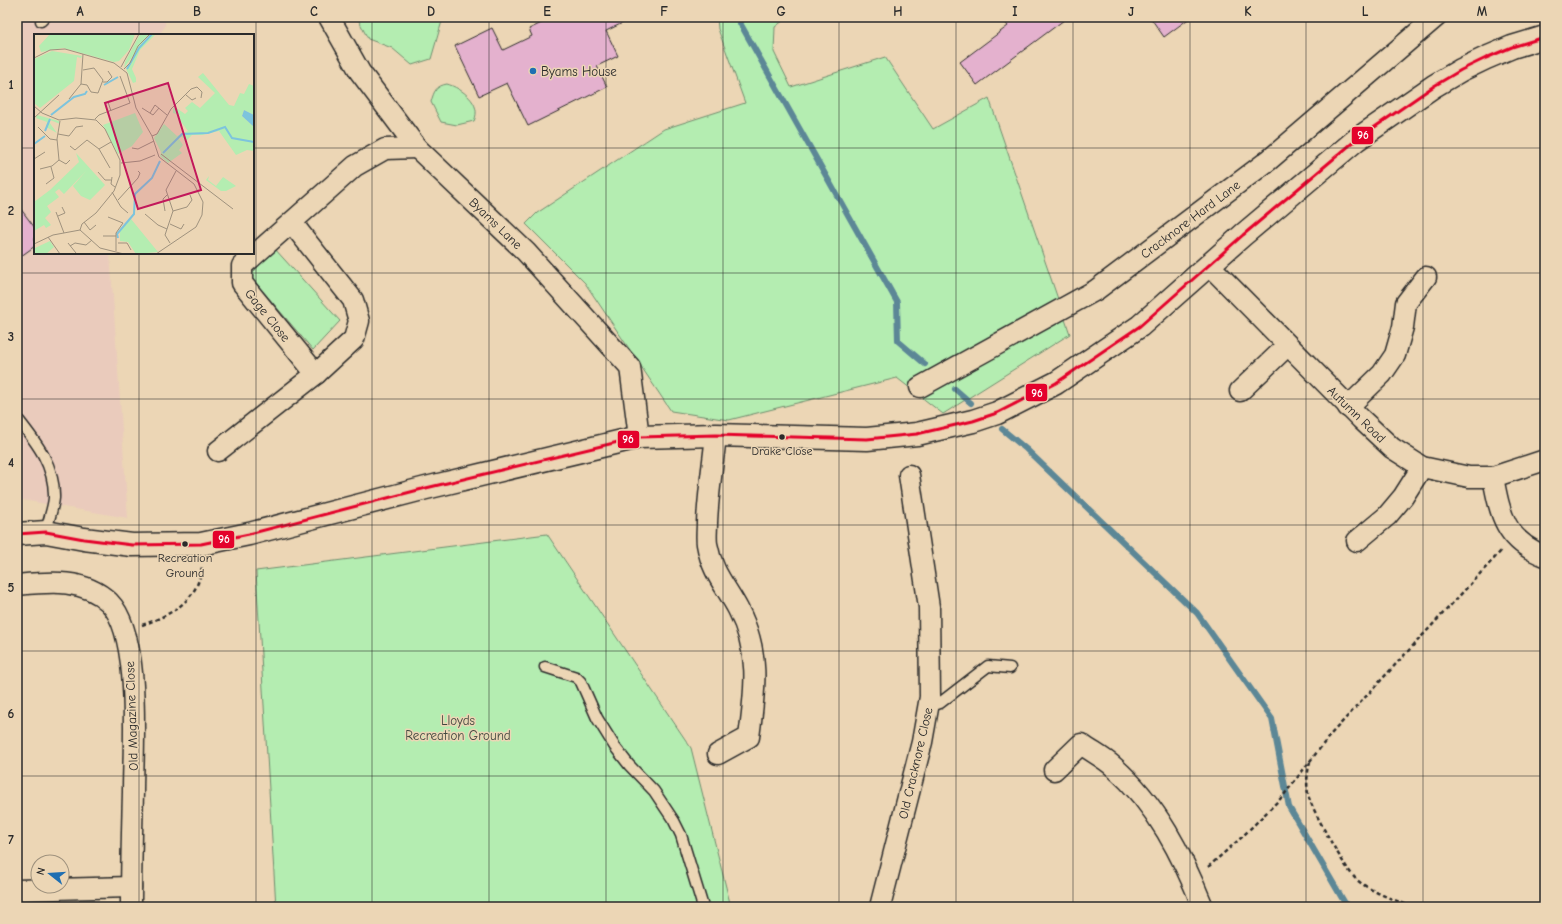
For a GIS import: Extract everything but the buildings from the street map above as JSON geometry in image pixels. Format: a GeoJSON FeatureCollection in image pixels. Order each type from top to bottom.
{"type":"FeatureCollection","features":[{"type":"Feature","properties":{"kind":"street","name":"Byams Lane"},"geometry":{"type":"LineString","coordinates":[[329,17],[360,72],[417,148],[526,252],[630,367],[639,437]]}},
{"type":"Feature","properties":{"kind":"street","name":"Cracknore Hard Lane"},"geometry":{"type":"LineString","coordinates":[[920,387],[1096,290],[1269,160],[1436,17]]}},
{"type":"Feature","properties":{"kind":"street"},"geometry":{"type":"LineString","coordinates":[[17,534],[46,532],[84,539],[132,545],[201,544],[249,534],[426,488],[639,437],[716,435],[837,440],[875,439],[917,434],[973,421],[1031,397],[1086,364],[1140,326],[1356,140],[1416,97],[1462,70],[1512,47],[1545,37]]}},
{"type":"Feature","properties":{"kind":"street","name":"Gage Close"},"geometry":{"type":"LineString","coordinates":[[316,374],[242,283],[242,266],[361,163],[385,149],[417,148]]}},
{"type":"Feature","properties":{"kind":"street"},"geometry":{"type":"LineString","coordinates":[[218,451],[316,374],[354,339],[359,321],[353,300],[292,223]]}},
{"type":"Feature","properties":{"kind":"street","name":"Autumn Road"},"geometry":{"type":"LineString","coordinates":[[1209,265],[1348,407],[1392,448],[1422,467],[1469,477],[1493,477],[1545,460]]}},
{"type":"Feature","properties":{"kind":"street"},"geometry":{"type":"LineString","coordinates":[[1348,407],[1382,374],[1394,355],[1403,326],[1406,303],[1426,277]]}},
{"type":"Feature","properties":{"kind":"street"},"geometry":{"type":"LineString","coordinates":[[1240,391],[1287,346]]}},
{"type":"Feature","properties":{"kind":"street"},"geometry":{"type":"LineString","coordinates":[[716,435],[708,505],[707,543],[711,562],[720,581],[739,610],[753,649],[756,680],[749,737],[718,754]]}},
{"type":"Feature","properties":{"kind":"street"},"geometry":{"type":"LineString","coordinates":[[1357,541],[1387,516],[1422,467]]}},
{"type":"Feature","properties":{"kind":"street","name":"Old Cracknore Close"},"geometry":{"type":"LineString","coordinates":[[880,907],[922,742],[928,707],[931,648],[929,607],[909,474]]}},
{"type":"Feature","properties":{"kind":"street"},"geometry":{"type":"LineString","coordinates":[[1493,477],[1503,521],[1516,537],[1533,551],[1545,556]]}},
{"type":"Feature","properties":{"kind":"street","name":"Old Magazine Close"},"geometry":{"type":"LineString","coordinates":[[17,584],[61,582],[90,589],[101,595],[110,603],[117,613],[124,629],[131,668],[134,723],[131,907]]}},
{"type":"Feature","properties":{"kind":"street"},"geometry":{"type":"LineString","coordinates":[[1054,770],[1081,744],[1113,766],[1147,801],[1172,838],[1193,881],[1203,907]]}},
{"type":"Feature","properties":{"kind":"street"},"geometry":{"type":"LineString","coordinates":[[17,890],[131,887]]}},
{"type":"Feature","properties":{"kind":"lane"},"geometry":{"type":"LineString","coordinates":[[17,418],[40,448],[52,473],[54,499],[46,532]]}},
{"type":"Feature","properties":{"kind":"lane"},"geometry":{"type":"LineString","coordinates":[[928,707],[940,703],[988,666],[1010,668]]}},
{"type":"Feature","properties":{"kind":"lane"},"geometry":{"type":"LineString","coordinates":[[545,667],[576,677],[581,682],[597,718],[614,747],[654,791],[674,821],[681,835],[703,907]]}},
{"type":"Feature","properties":{"kind":"path"},"geometry":{"type":"LineString","coordinates":[[1193,881],[1267,812],[1331,734],[1494,557],[1516,537]]}},
{"type":"Feature","properties":{"kind":"path"},"geometry":{"type":"LineString","coordinates":[[124,629],[137,627],[163,616],[185,603],[191,597],[202,568],[201,544]]}},
{"type":"Feature","properties":{"kind":"path"},"geometry":{"type":"LineString","coordinates":[[1310,761],[1308,771],[1309,797],[1321,824],[1356,878],[1373,891],[1412,907]]}},
{"type":"Feature","properties":{"kind":"shaded area"},"geometry":{"type":"Polygon","coordinates":[[[17,17],[165,17],[165,26],[160,34],[34,34],[34,254],[110,254],[128,518],[17,499],[17,17]]]}},
{"type":"Feature","properties":{"kind":"green space"},"geometry":{"type":"Polygon","coordinates":[[[357,17],[445,17],[442,21],[431,59],[412,65],[392,48],[368,39],[357,17]]]}},
{"type":"Feature","properties":{"kind":"green space"},"geometry":{"type":"Polygon","coordinates":[[[717,17],[788,17],[775,27],[774,52],[791,87],[885,57],[933,129],[989,98],[1070,334],[943,414],[897,378],[729,420],[671,411],[585,283],[526,224],[537,213],[664,129],[745,103],[718,29],[717,17]]]}},
{"type":"Feature","properties":{"kind":"green space"},"geometry":{"type":"Polygon","coordinates":[[[447,84],[464,93],[473,102],[476,108],[474,121],[457,125],[441,122],[431,102],[436,90],[440,86],[447,84]]]}},
{"type":"Feature","properties":{"kind":"green space"},"geometry":{"type":"Polygon","coordinates":[[[274,248],[340,321],[313,350],[250,276],[274,248]]]}},
{"type":"Feature","properties":{"kind":"green space","name":"Lloyds Recreation Ground"},"geometry":{"type":"Polygon","coordinates":[[[547,534],[691,748],[731,907],[276,907],[256,571],[547,534]]]}},
{"type":"Feature","properties":{"kind":"waterway"},"geometry":{"type":"LineString","coordinates":[[741,17],[740,23],[897,302],[898,341],[925,364]]}},
{"type":"Feature","properties":{"kind":"waterway"},"geometry":{"type":"LineString","coordinates":[[955,389],[971,403]]}},
{"type":"Feature","properties":{"kind":"waterway"},"geometry":{"type":"LineString","coordinates":[[1002,429],[1026,449],[1197,613],[1272,719],[1289,807],[1346,905],[1352,907]]}},
{"type":"Feature","properties":{"kind":"transit line","name":"96"},"geometry":{"type":"LineString","coordinates":[[17,534],[46,532],[84,539],[132,545],[201,544],[249,534],[426,488],[639,437],[716,435],[867,439],[917,434],[973,421],[997,413],[1056,383],[1140,326],[1243,235],[1356,140],[1434,86],[1461,70],[1486,58],[1512,47],[1545,37]]}},
{"type":"Feature","properties":{"kind":"place","name":"Byams House"},"geometry":{"type":"Point","coordinates":[533,71]}},
{"type":"Feature","properties":{"kind":"place","name":"Drake Close"},"geometry":{"type":"Point","coordinates":[782,437]}},
{"type":"Feature","properties":{"kind":"place","name":"Recreation Ground"},"geometry":{"type":"Point","coordinates":[185,544]}}]}
